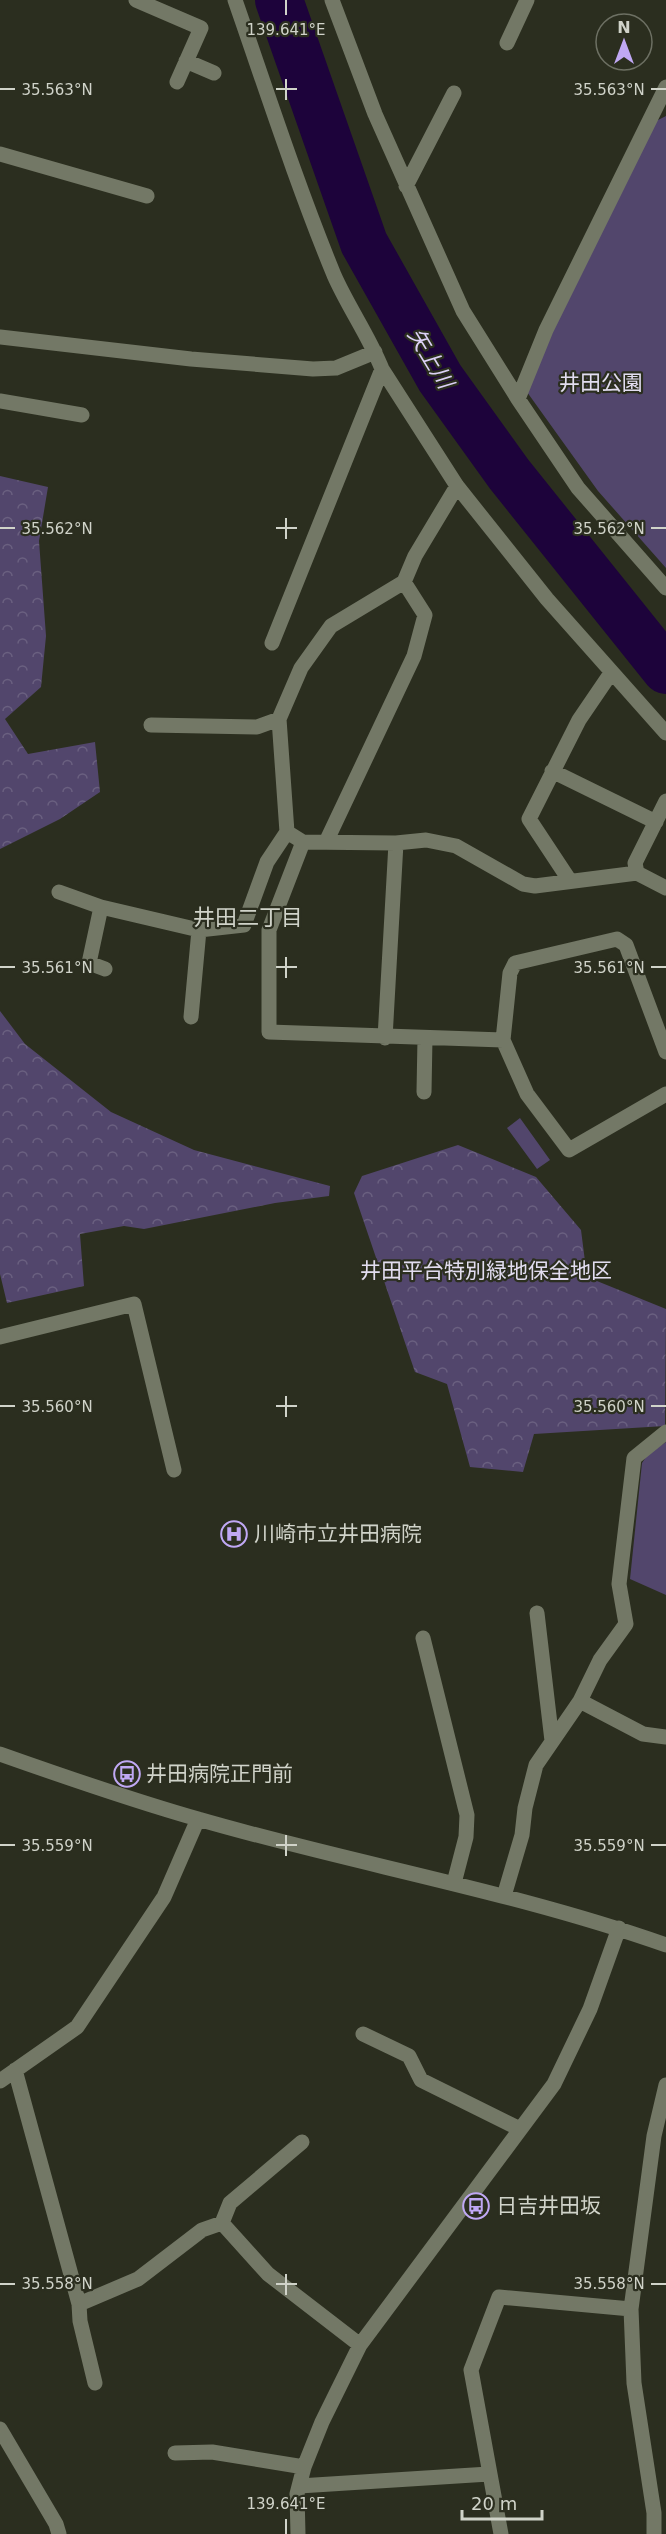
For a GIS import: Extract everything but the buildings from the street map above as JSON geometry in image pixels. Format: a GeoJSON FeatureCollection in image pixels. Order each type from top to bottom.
{"type":"FeatureCollection","features":[{"type":"Feature","properties":{"kind":"street"},"geometry":{"type":"LineString","coordinates":[[136,0],[201,28],[177,82]]}},
{"type":"Feature","properties":{"kind":"street"},"geometry":{"type":"LineString","coordinates":[[235,0],[304,201],[336,278],[382,369],[457,486],[547,600],[666,733]]}},
{"type":"Feature","properties":{"kind":"street"},"geometry":{"type":"LineString","coordinates":[[332,0],[375,114],[463,311],[518,399],[578,488],[666,588]]}},
{"type":"Feature","properties":{"kind":"street"},"geometry":{"type":"LineString","coordinates":[[507,43],[527,0]]}},
{"type":"Feature","properties":{"kind":"street"},"geometry":{"type":"LineString","coordinates":[[186,61],[214,73]]}},
{"type":"Feature","properties":{"kind":"street"},"geometry":{"type":"LineString","coordinates":[[406,186],[454,93]]}},
{"type":"Feature","properties":{"kind":"street"},"geometry":{"type":"LineString","coordinates":[[518,399],[546,330],[664,98]]}},
{"type":"Feature","properties":{"kind":"street"},"geometry":{"type":"LineString","coordinates":[[0,154],[147,196]]}},
{"type":"Feature","properties":{"kind":"street"},"geometry":{"type":"LineString","coordinates":[[0,337],[191,359],[313,369],[336,368],[375,352]]}},
{"type":"Feature","properties":{"kind":"street"},"geometry":{"type":"LineString","coordinates":[[272,642],[382,369]]}},
{"type":"Feature","properties":{"kind":"street"},"geometry":{"type":"LineString","coordinates":[[0,401],[82,415]]}},
{"type":"Feature","properties":{"kind":"street"},"geometry":{"type":"LineString","coordinates":[[59,892],[101,907],[199,930],[244,925],[267,862],[287,832],[279,719],[301,668],[331,626],[404,582],[415,556],[457,486]]}},
{"type":"Feature","properties":{"kind":"street"},"geometry":{"type":"LineString","coordinates":[[326,842],[414,656],[425,615],[404,582]]}},
{"type":"Feature","properties":{"kind":"street"},"geometry":{"type":"LineString","coordinates":[[570,881],[529,819],[579,720],[611,673]]}},
{"type":"Feature","properties":{"kind":"street"},"geometry":{"type":"LineString","coordinates":[[151,725],[257,727],[279,719]]}},
{"type":"Feature","properties":{"kind":"street"},"geometry":{"type":"LineString","coordinates":[[552,771],[656,822]]}},
{"type":"Feature","properties":{"kind":"street"},"geometry":{"type":"LineString","coordinates":[[637,873],[635,863],[666,801]]}},
{"type":"Feature","properties":{"kind":"street"},"geometry":{"type":"LineString","coordinates":[[287,832],[303,842],[396,843],[426,840],[456,846],[523,884],[535,886],[637,873],[666,888]]}},
{"type":"Feature","properties":{"kind":"street"},"geometry":{"type":"LineString","coordinates":[[303,842],[269,930],[269,1032],[385,1038],[503,1040]]}},
{"type":"Feature","properties":{"kind":"street"},"geometry":{"type":"LineString","coordinates":[[385,1038],[396,843]]}},
{"type":"Feature","properties":{"kind":"street"},"geometry":{"type":"LineString","coordinates":[[101,907],[89,963],[105,969]]}},
{"type":"Feature","properties":{"kind":"street"},"geometry":{"type":"LineString","coordinates":[[191,1017],[199,930]]}},
{"type":"Feature","properties":{"kind":"street"},"geometry":{"type":"LineString","coordinates":[[666,1052],[626,945],[617,939],[515,963],[510,973],[503,1040],[527,1094],[568,1149],[666,1094]]}},
{"type":"Feature","properties":{"kind":"street"},"geometry":{"type":"LineString","coordinates":[[424,1092],[425,1038]]}},
{"type":"Feature","properties":{"kind":"street"},"geometry":{"type":"LineString","coordinates":[[0,1337],[134,1304],[174,1470]]}},
{"type":"Feature","properties":{"kind":"street"},"geometry":{"type":"LineString","coordinates":[[504,1896],[522,1835],[525,1808],[536,1765],[580,1701],[600,1660],[626,1624],[619,1584],[634,1458],[666,1432]]}},
{"type":"Feature","properties":{"kind":"street"},"geometry":{"type":"LineString","coordinates":[[537,1613],[552,1741]]}},
{"type":"Feature","properties":{"kind":"street"},"geometry":{"type":"LineString","coordinates":[[423,1638],[467,1815],[466,1837],[454,1883]]}},
{"type":"Feature","properties":{"kind":"street"},"geometry":{"type":"LineString","coordinates":[[580,1701],[644,1734],[666,1737]]}},
{"type":"Feature","properties":{"kind":"street"},"geometry":{"type":"LineString","coordinates":[[0,1754],[198,1819],[504,1896],[619,1928],[666,1945]]}},
{"type":"Feature","properties":{"kind":"street"},"geometry":{"type":"LineString","coordinates":[[0,2081],[77,2027],[164,1897],[198,1819]]}},
{"type":"Feature","properties":{"kind":"street"},"geometry":{"type":"LineString","coordinates":[[298,2534],[297,2494],[304,2467],[322,2422],[360,2345],[554,2084],[590,2009],[619,1928]]}},
{"type":"Feature","properties":{"kind":"street"},"geometry":{"type":"LineString","coordinates":[[363,2034],[409,2056],[421,2080],[520,2129]]}},
{"type":"Feature","properties":{"kind":"street"},"geometry":{"type":"LineString","coordinates":[[15,2070],[79,2304],[80,2321],[95,2383]]}},
{"type":"Feature","properties":{"kind":"street"},"geometry":{"type":"LineString","coordinates":[[654,2534],[660,2512],[634,2384],[631,2309],[654,2136],[666,2085]]}},
{"type":"Feature","properties":{"kind":"street"},"geometry":{"type":"LineString","coordinates":[[79,2304],[138,2279],[202,2230],[222,2223],[230,2203],[302,2142]]}},
{"type":"Feature","properties":{"kind":"street"},"geometry":{"type":"LineString","coordinates":[[222,2223],[268,2274],[360,2345]]}},
{"type":"Feature","properties":{"kind":"street"},"geometry":{"type":"LineString","coordinates":[[501,2534],[471,2370],[499,2297],[631,2309]]}},
{"type":"Feature","properties":{"kind":"street"},"geometry":{"type":"LineString","coordinates":[[0,2428],[56,2524],[58,2534]]}},
{"type":"Feature","properties":{"kind":"street"},"geometry":{"type":"LineString","coordinates":[[175,2453],[212,2452],[304,2467]]}},
{"type":"Feature","properties":{"kind":"street"},"geometry":{"type":"LineString","coordinates":[[299,2486],[489,2474]]}},
{"type":"Feature","properties":{"kind":"green space","name":"井田公園"},"geometry":{"type":"Polygon","coordinates":[[[666,116],[666,568],[598,491],[527,392],[553,331],[656,121],[666,116]]]}},
{"type":"Feature","properties":{"kind":"green space"},"geometry":{"type":"Polygon","coordinates":[[[0,476],[48,487],[39,541],[46,636],[41,687],[5,719],[28,754],[95,742],[100,792],[60,819],[0,849],[0,476]]]}},
{"type":"Feature","properties":{"kind":"green space"},"geometry":{"type":"Polygon","coordinates":[[[0,1011],[25,1044],[111,1112],[194,1150],[330,1186],[329,1196],[275,1203],[144,1229],[124,1226],[80,1234],[84,1286],[7,1303],[0,1274],[0,1011]]]}},
{"type":"Feature","properties":{"kind":"green space"},"geometry":{"type":"Polygon","coordinates":[[[520,1118],[550,1160],[537,1169],[507,1128],[520,1118]]]}},
{"type":"Feature","properties":{"kind":"green space","name":"井田平台特別緑地保全地区"},"geometry":{"type":"Polygon","coordinates":[[[458,1145],[536,1177],[581,1230],[587,1277],[666,1309],[665,1426],[534,1434],[523,1472],[470,1467],[447,1384],[415,1372],[354,1193],[362,1176],[458,1145]]]}},
{"type":"Feature","properties":{"kind":"green space"},"geometry":{"type":"Polygon","coordinates":[[[666,1442],[666,1595],[630,1579],[642,1463],[648,1454],[666,1442]]]}},
{"type":"Feature","properties":{"kind":"waterway","name":"矢上川"},"geometry":{"type":"LineString","coordinates":[[279,0],[364,243],[440,378],[509,474],[666,670]]}},
{"type":"Feature","properties":{"kind":"place","name":"川崎市立井田病院"},"geometry":{"type":"Point","coordinates":[234,1534]}},
{"type":"Feature","properties":{"kind":"place","name":"井田病院正門前"},"geometry":{"type":"Point","coordinates":[127,1774]}},
{"type":"Feature","properties":{"kind":"place","name":"日吉井田坂"},"geometry":{"type":"Point","coordinates":[476,2206]}},
{"type":"Feature","properties":{"kind":"district","name":"井田二丁目"},"geometry":{"type":"Point","coordinates":[248,917]}}]}
